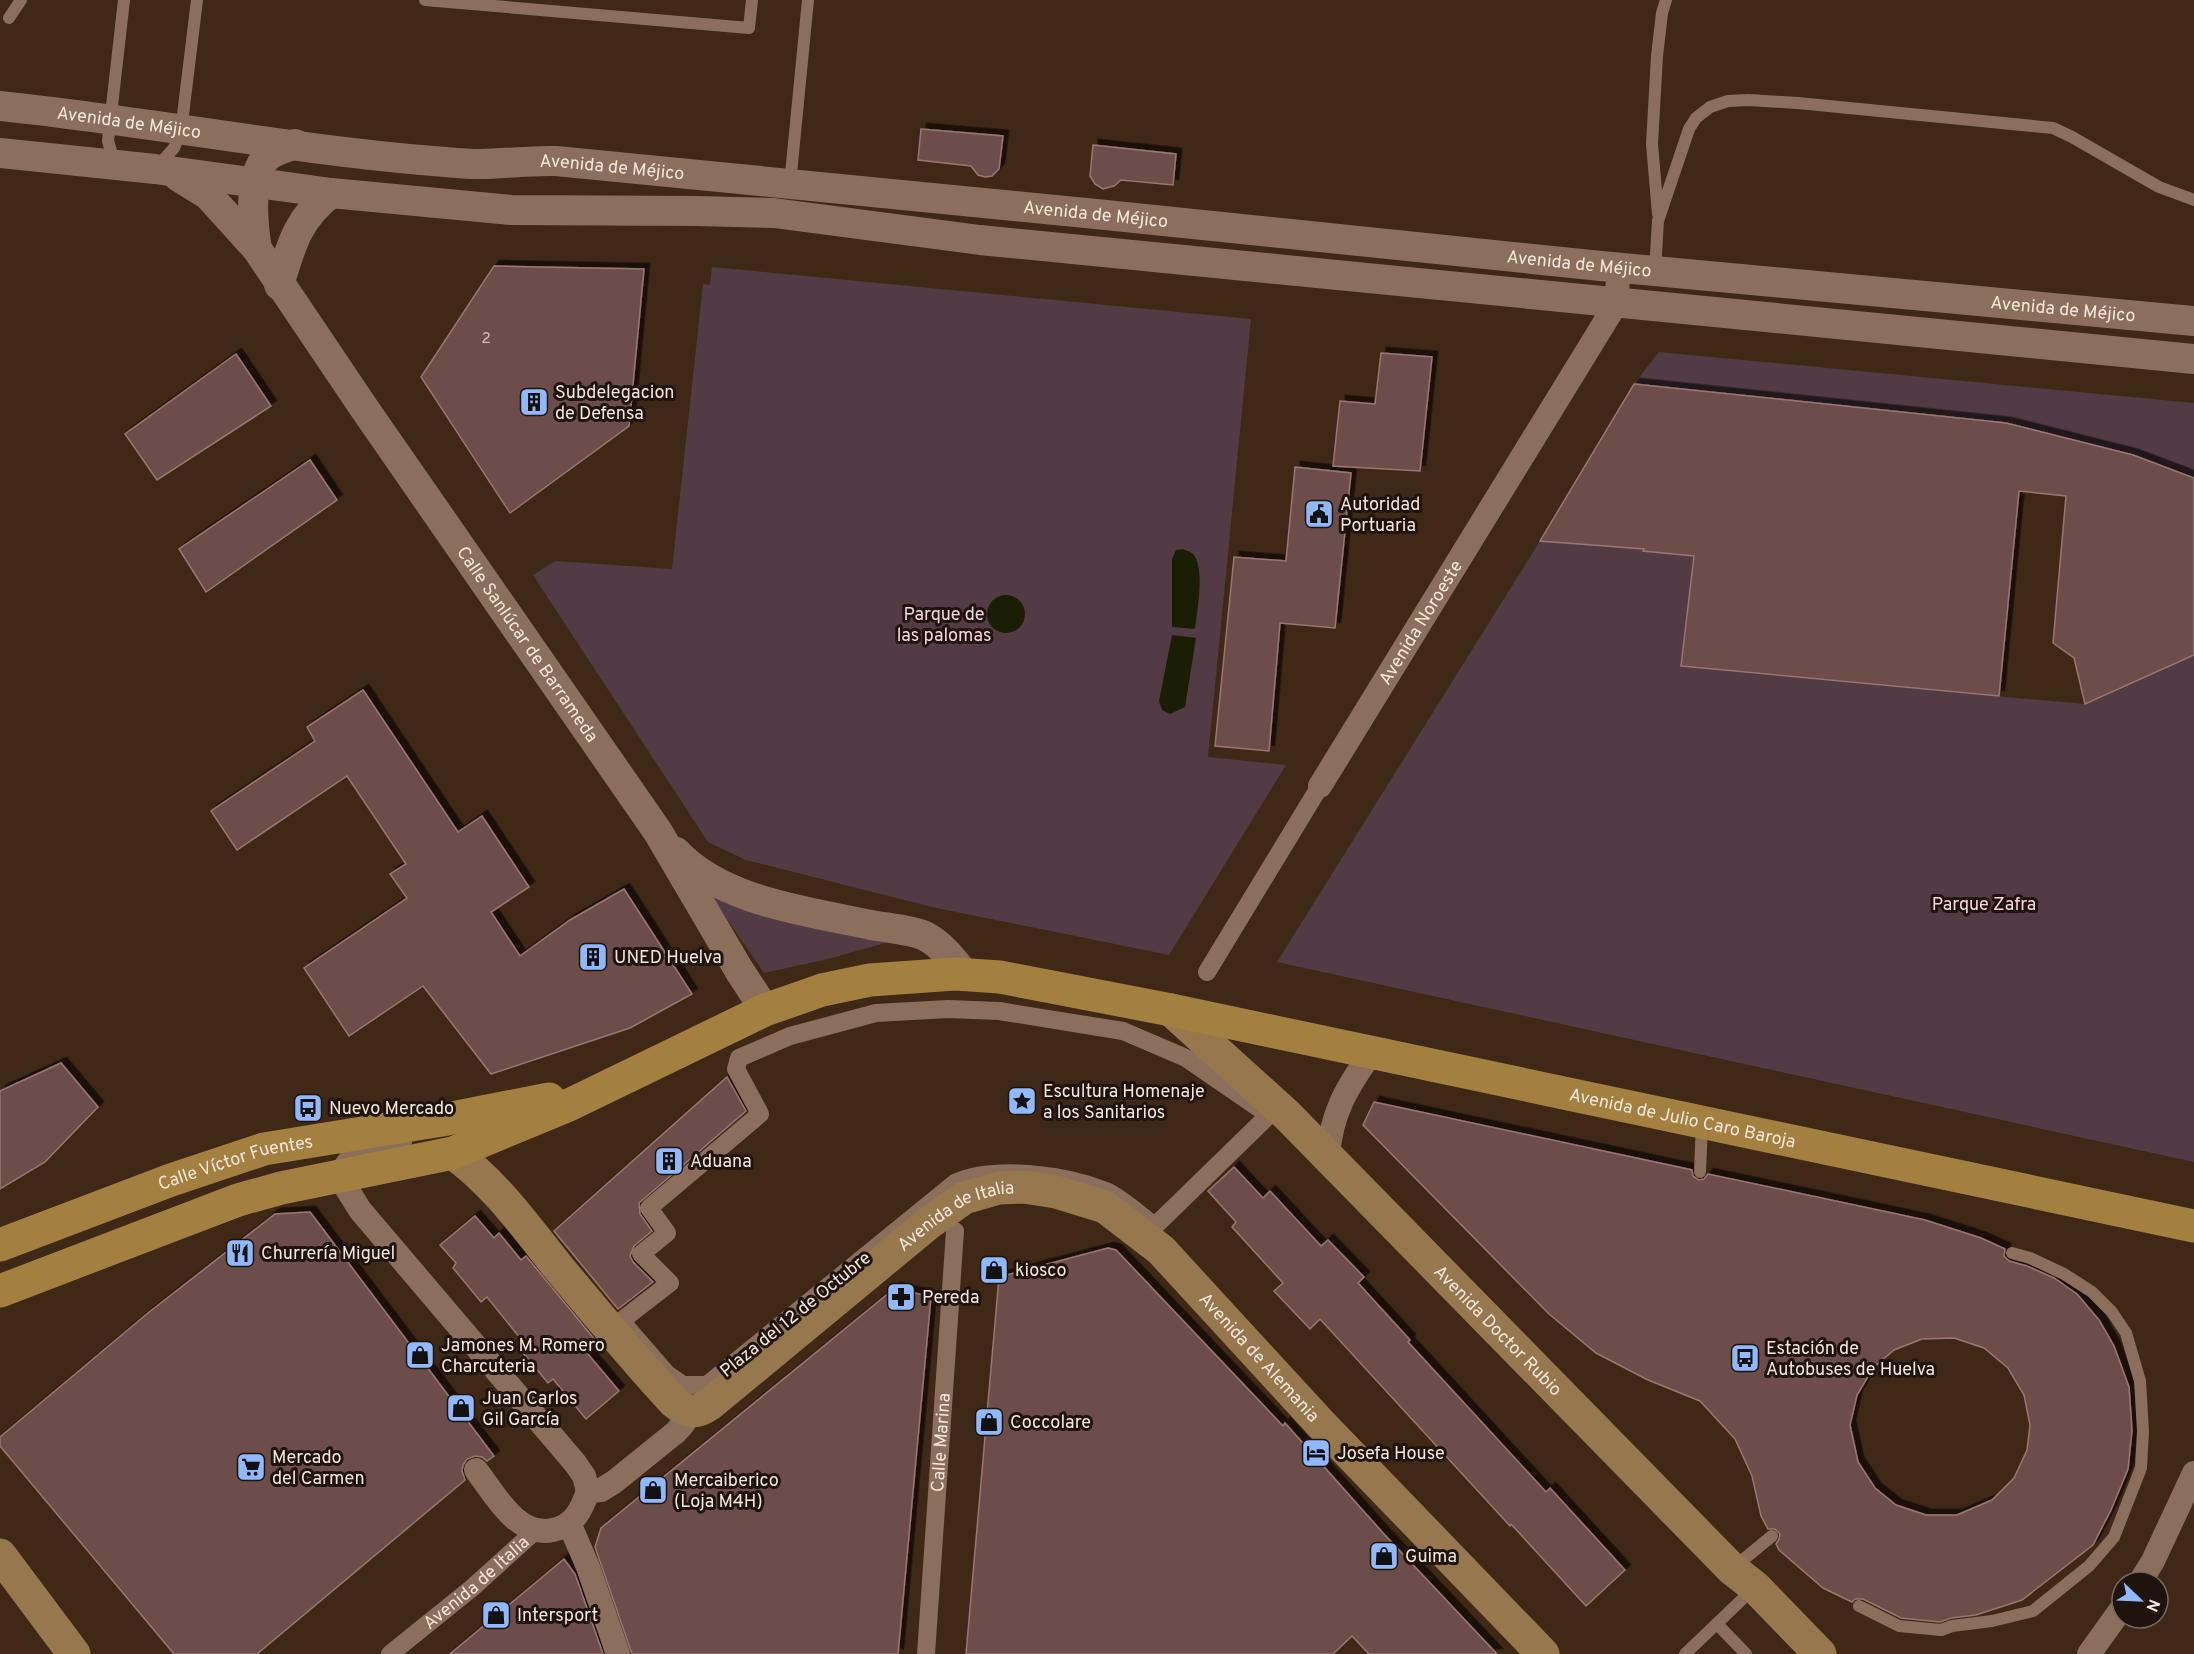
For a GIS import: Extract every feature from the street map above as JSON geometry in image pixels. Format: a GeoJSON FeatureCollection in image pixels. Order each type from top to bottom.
{"type":"FeatureCollection","features":[{"type":"Feature","properties":{"kind":"main road"},"geometry":{"type":"LineString","coordinates":[[601,1088],[765,1010],[822,990],[870,980],[964,975],[1000,976],[1171,1010]]}},
{"type":"Feature","properties":{"kind":"main road","name":"Avenida de Julio Caro Baroja"},"geometry":{"type":"LineString","coordinates":[[1171,1010],[2194,1226]]}},
{"type":"Feature","properties":{"kind":"main road","name":"Avenida Doctor Rubio"},"geometry":{"type":"LineString","coordinates":[[1171,1010],[1287,1115],[1820,1654]]}},
{"type":"Feature","properties":{"kind":"main road","name":"Calle Víctor Fuentes"},"geometry":{"type":"LineString","coordinates":[[0,1245],[264,1149],[482,1112],[601,1088]]}},
{"type":"Feature","properties":{"kind":"main road","name":"Calle Víctor Fuentes"},"geometry":{"type":"LineString","coordinates":[[0,1291],[238,1200],[280,1188],[340,1178],[453,1153],[548,1114],[601,1088]]}},
{"type":"Feature","properties":{"kind":"main road"},"geometry":{"type":"LineString","coordinates":[[453,1153],[476,1169],[497,1191],[605,1325],[674,1402],[688,1412]]}},
{"type":"Feature","properties":{"kind":"main road","name":"Avenida de Italia"},"geometry":{"type":"LineString","coordinates":[[688,1412],[696,1412],[710,1404],[928,1222],[956,1202],[999,1188],[1024,1186],[1056,1192]]}},
{"type":"Feature","properties":{"kind":"main road","name":"Avenida de Alemania"},"geometry":{"type":"LineString","coordinates":[[1056,1192],[1104,1207],[1161,1250],[1319,1422],[1543,1654]]}},
{"type":"Feature","properties":{"kind":"main road"},"geometry":{"type":"LineString","coordinates":[[0,1555],[74,1654]]}},
{"type":"Feature","properties":{"kind":"street","name":"Avenida de Méjico"},"geometry":{"type":"LineString","coordinates":[[0,106],[110,118],[181,130],[432,161],[480,164],[528,160],[556,161],[1655,271],[2194,321]]}},
{"type":"Feature","properties":{"kind":"street","name":"Calle Sanlúcar de Barrameda"},"geometry":{"type":"LineString","coordinates":[[257,249],[252,223],[252,203],[260,165],[267,157],[296,144]]}},
{"type":"Feature","properties":{"kind":"street","name":"Avenida de Méjico"},"geometry":{"type":"LineString","coordinates":[[0,153],[163,171],[332,194],[511,210],[774,213],[980,240],[2194,359]]}},
{"type":"Feature","properties":{"kind":"street","name":"Calle Sanlúcar de Barrameda"},"geometry":{"type":"LineString","coordinates":[[163,171],[207,195],[257,249],[279,285],[658,832],[765,1010]]}},
{"type":"Feature","properties":{"kind":"street"},"geometry":{"type":"LineString","coordinates":[[279,285],[292,243],[303,223],[315,206],[332,194]]}},
{"type":"Feature","properties":{"kind":"street","name":"Avenida Noroeste"},"geometry":{"type":"LineString","coordinates":[[1207,972],[1616,304],[1619,267]]}},
{"type":"Feature","properties":{"kind":"street"},"geometry":{"type":"LineString","coordinates":[[658,832],[681,857],[700,873],[730,889],[784,907],[924,936],[946,951],[964,975]]}},
{"type":"Feature","properties":{"kind":"street","name":"Plaza del 12 de Octubre"},"geometry":{"type":"LineString","coordinates":[[948,1009],[999,1011],[1123,1031],[1186,1058],[1269,1115],[1155,1226],[1108,1192],[1059,1176],[1004,1174],[970,1176],[955,1183],[707,1385],[682,1385],[668,1374],[621,1321],[670,1283],[641,1254],[667,1233],[649,1208],[760,1114],[736,1069],[739,1058],[790,1036],[876,1013],[948,1009]]}},
{"type":"Feature","properties":{"kind":"street"},"geometry":{"type":"LineString","coordinates":[[1328,1157],[1330,1133],[1338,1109],[1352,1081],[1372,1052]]}},
{"type":"Feature","properties":{"kind":"street","name":"Calle Víctor Fuentes"},"geometry":{"type":"LineString","coordinates":[[340,1178],[344,1165],[366,1149],[431,1138],[455,1131],[472,1122],[482,1112]]}},
{"type":"Feature","properties":{"kind":"street"},"geometry":{"type":"LineString","coordinates":[[340,1178],[360,1210],[571,1458],[584,1476],[588,1491],[581,1511],[569,1523],[558,1529],[535,1531],[522,1525],[509,1513],[476,1470]]}},
{"type":"Feature","properties":{"kind":"street","name":"Calle Marina"},"geometry":{"type":"LineString","coordinates":[[926,1654],[955,1231]]}},
{"type":"Feature","properties":{"kind":"street"},"geometry":{"type":"LineString","coordinates":[[588,1491],[601,1490],[614,1482],[676,1432],[684,1423],[688,1412]]}},
{"type":"Feature","properties":{"kind":"street"},"geometry":{"type":"LineString","coordinates":[[2147,1570],[2194,1473]]}},
{"type":"Feature","properties":{"kind":"street"},"geometry":{"type":"LineString","coordinates":[[569,1523],[588,1567],[618,1654]]}},
{"type":"Feature","properties":{"kind":"street","name":"Avenida de Italia"},"geometry":{"type":"LineString","coordinates":[[390,1654],[472,1588],[535,1531]]}},
{"type":"Feature","properties":{"kind":"street"},"geometry":{"type":"LineString","coordinates":[[2089,1654],[2110,1625]]}},
{"type":"Feature","properties":{"kind":"lane"},"geometry":{"type":"LineString","coordinates":[[9,18],[21,0]]}},
{"type":"Feature","properties":{"kind":"lane"},"geometry":{"type":"LineString","coordinates":[[116,166],[108,141],[124,0]]}},
{"type":"Feature","properties":{"kind":"lane"},"geometry":{"type":"LineString","coordinates":[[163,171],[181,130],[197,0]]}},
{"type":"Feature","properties":{"kind":"lane"},"geometry":{"type":"LineString","coordinates":[[425,0],[749,28],[752,0]]}},
{"type":"Feature","properties":{"kind":"lane"},"geometry":{"type":"LineString","coordinates":[[789,185],[808,0]]}},
{"type":"Feature","properties":{"kind":"lane"},"geometry":{"type":"LineString","coordinates":[[1655,271],[1658,221],[1652,144],[1657,56],[1662,13],[1666,0]]}},
{"type":"Feature","properties":{"kind":"lane"},"geometry":{"type":"LineString","coordinates":[[1658,221],[1689,129],[1696,118],[1710,107],[1728,101],[1749,100],[2053,128],[2159,188],[2194,200]]}},
{"type":"Feature","properties":{"kind":"lane"},"geometry":{"type":"LineString","coordinates":[[1700,1172],[1702,1122]]}},
{"type":"Feature","properties":{"kind":"lane"},"geometry":{"type":"LineString","coordinates":[[1859,1606],[1899,1626],[1941,1630],[1952,1626],[1992,1622],[2033,1611],[2090,1566],[2114,1537],[2141,1468],[2143,1431],[2140,1381],[2126,1333],[2112,1312],[2092,1292],[2064,1274],[2030,1258],[2012,1253]]}},
{"type":"Feature","properties":{"kind":"lane"},"geometry":{"type":"LineString","coordinates":[[1685,1654],[1717,1624],[1772,1536]]}},
{"type":"Feature","properties":{"kind":"lane"},"geometry":{"type":"LineString","coordinates":[[1717,1624],[1746,1654]]}},
{"type":"Feature","properties":{"kind":"green space","name":"Parque de las palomas"},"geometry":{"type":"Polygon","coordinates":[[[712,267],[1251,319],[1208,757],[1286,765],[1169,955],[932,907],[746,860],[708,842],[533,575],[555,561],[672,569],[703,284],[710,285],[712,267]]]}},
{"type":"Feature","properties":{"kind":"green space"},"geometry":{"type":"Polygon","coordinates":[[[1659,352],[2194,403],[2194,477],[2178,469],[2177,471],[2133,455],[2006,423],[1634,384],[1659,352]]]}},
{"type":"Feature","properties":{"kind":"green space","name":"Parque Zafra"},"geometry":{"type":"Polygon","coordinates":[[[1540,541],[1644,549],[1644,551],[1694,556],[1681,667],[2084,704],[2194,655],[2194,1162],[1277,962],[1540,541]]]}},
{"type":"Feature","properties":{"kind":"green space"},"geometry":{"type":"Polygon","coordinates":[[[709,893],[889,942],[828,959],[764,973],[709,893]]]}},
{"type":"Feature","properties":{"kind":"shaded area"},"geometry":{"type":"Polygon","coordinates":[[[1183,549],[1192,553],[1199,568],[1200,589],[1195,629],[1172,627],[1172,559],[1176,550],[1183,549]]]}},
{"type":"Feature","properties":{"kind":"shaded area"},"geometry":{"type":"Polygon","coordinates":[[[1006,595],[1019,601],[1025,614],[1019,627],[1006,633],[993,627],[987,614],[993,601],[1006,595]]]}},
{"type":"Feature","properties":{"kind":"shaded area"},"geometry":{"type":"Polygon","coordinates":[[[1172,635],[1196,638],[1185,707],[1170,714],[1162,710],[1159,701],[1172,635]]]}},
{"type":"Feature","properties":{"kind":"building"},"geometry":{"type":"Polygon","coordinates":[[[921,129],[1003,136],[999,169],[992,176],[985,177],[978,175],[971,166],[918,160],[921,129]]]}},
{"type":"Feature","properties":{"kind":"building"},"geometry":{"type":"Polygon","coordinates":[[[1093,145],[1176,154],[1173,185],[1121,180],[1114,186],[1103,189],[1095,184],[1090,176],[1093,145]]]}},
{"type":"Feature","properties":{"kind":"building","name":"Subdelegacion de Defensa"},"geometry":{"type":"Polygon","coordinates":[[[494,266],[644,269],[629,426],[510,513],[421,377],[494,266]]]}},
{"type":"Feature","properties":{"kind":"building"},"geometry":{"type":"Polygon","coordinates":[[[1381,353],[1432,357],[1420,471],[1333,466],[1340,401],[1375,404],[1381,353]]]}},
{"type":"Feature","properties":{"kind":"building"},"geometry":{"type":"Polygon","coordinates":[[[236,354],[271,406],[157,480],[125,434],[236,354]]]}},
{"type":"Feature","properties":{"kind":"building"},"geometry":{"type":"Polygon","coordinates":[[[1634,384],[2006,423],[2133,455],[2194,478],[2194,655],[2085,704],[2074,658],[2053,643],[2066,496],[2019,491],[1999,696],[1681,666],[1694,556],[1643,551],[1644,549],[1540,541],[1634,384]]]}},
{"type":"Feature","properties":{"kind":"building"},"geometry":{"type":"Polygon","coordinates":[[[310,460],[337,500],[206,592],[179,549],[310,460]]]}},
{"type":"Feature","properties":{"kind":"building","name":"Autoridad Portuaria"},"geometry":{"type":"Polygon","coordinates":[[[1295,467],[1351,473],[1335,628],[1280,623],[1269,751],[1215,746],[1234,557],[1286,561],[1295,467]]]}},
{"type":"Feature","properties":{"kind":"building"},"geometry":{"type":"Polygon","coordinates":[[[363,690],[458,832],[482,816],[529,887],[491,912],[520,956],[570,920],[624,889],[692,994],[630,1028],[491,1074],[423,986],[349,1036],[304,968],[407,898],[390,874],[406,864],[347,776],[237,850],[211,811],[315,741],[307,727],[363,690]]]}},
{"type":"Feature","properties":{"kind":"building"},"geometry":{"type":"Polygon","coordinates":[[[61,1063],[98,1107],[45,1162],[0,1189],[0,1091],[61,1063]]]}},
{"type":"Feature","properties":{"kind":"building","name":"Aduana"},"geometry":{"type":"Polygon","coordinates":[[[727,1077],[746,1111],[639,1203],[640,1214],[652,1231],[634,1246],[630,1256],[653,1282],[618,1309],[554,1231],[727,1077]]]}},
{"type":"Feature","properties":{"kind":"building","name":"Estación de Autobuses de Huelva"},"geometry":{"type":"Polygon","coordinates":[[[1374,1102],[1692,1170],[1693,1176],[1699,1180],[1704,1179],[1708,1174],[1925,1220],[1981,1238],[2005,1249],[2004,1256],[2009,1261],[2054,1278],[2077,1294],[2099,1320],[2114,1346],[2129,1387],[2132,1430],[2128,1469],[2093,1545],[2022,1600],[1976,1615],[1951,1618],[1940,1622],[1901,1618],[1863,1599],[1855,1599],[1852,1602],[1823,1588],[1779,1550],[1776,1544],[1780,1534],[1775,1529],[1768,1529],[1761,1516],[1752,1476],[1735,1439],[1700,1401],[1648,1380],[1596,1353],[1549,1314],[1363,1125],[1374,1102]],[[1954,1338],[1922,1339],[1894,1350],[1873,1368],[1857,1395],[1850,1425],[1858,1462],[1875,1488],[1896,1505],[1926,1515],[1957,1515],[1992,1500],[2014,1478],[2027,1450],[2030,1425],[2024,1395],[2008,1368],[1984,1348],[1954,1338]]]}},
{"type":"Feature","properties":{"kind":"building"},"geometry":{"type":"Polygon","coordinates":[[[1234,1167],[1263,1198],[1270,1191],[1321,1246],[1328,1240],[1364,1277],[1358,1283],[1410,1340],[1408,1342],[1546,1492],[1550,1488],[1625,1570],[1586,1606],[1320,1319],[1310,1329],[1274,1291],[1283,1283],[1232,1227],[1236,1222],[1208,1191],[1234,1167]]]}},
{"type":"Feature","properties":{"kind":"building"},"geometry":{"type":"Polygon","coordinates":[[[310,1212],[494,1456],[487,1461],[475,1456],[467,1459],[462,1471],[465,1480],[257,1654],[174,1654],[0,1446],[0,1437],[148,1313],[275,1214],[310,1212]]]}},
{"type":"Feature","properties":{"kind":"building"},"geometry":{"type":"Polygon","coordinates":[[[475,1216],[494,1238],[499,1233],[521,1260],[526,1256],[596,1341],[591,1345],[594,1348],[587,1353],[619,1391],[586,1419],[553,1379],[548,1383],[519,1348],[524,1343],[487,1297],[481,1302],[453,1268],[456,1263],[440,1245],[475,1216]]]}},
{"type":"Feature","properties":{"kind":"building"},"geometry":{"type":"Polygon","coordinates":[[[1108,1248],[1116,1250],[1283,1426],[1285,1423],[1383,1533],[1497,1654],[1369,1654],[1352,1636],[1333,1654],[966,1654],[999,1277],[1108,1248]]]}},
{"type":"Feature","properties":{"kind":"building"},"geometry":{"type":"Polygon","coordinates":[[[895,1288],[931,1297],[898,1654],[632,1654],[595,1547],[601,1528],[895,1288]]]}},
{"type":"Feature","properties":{"kind":"building"},"geometry":{"type":"Polygon","coordinates":[[[564,1559],[575,1574],[603,1654],[450,1654],[564,1559]]]}},
{"type":"Feature","properties":{"kind":"place","name":"Subdelegacion de Defensa"},"geometry":{"type":"Point","coordinates":[534,402]}},
{"type":"Feature","properties":{"kind":"place","name":"Autoridad Portuaria"},"geometry":{"type":"Point","coordinates":[1319,514]}},
{"type":"Feature","properties":{"kind":"place","name":"UNED Huelva"},"geometry":{"type":"Point","coordinates":[593,957]}},
{"type":"Feature","properties":{"kind":"place","name":"Escultura Homenaje a los Sanitarios"},"geometry":{"type":"Point","coordinates":[1022,1101]}},
{"type":"Feature","properties":{"kind":"place","name":"Nuevo Mercado"},"geometry":{"type":"Point","coordinates":[308,1108]}},
{"type":"Feature","properties":{"kind":"place","name":"Aduana"},"geometry":{"type":"Point","coordinates":[669,1161]}},
{"type":"Feature","properties":{"kind":"place","name":"Churrería Miguel"},"geometry":{"type":"Point","coordinates":[240,1253]}},
{"type":"Feature","properties":{"kind":"place","name":"kiosco"},"geometry":{"type":"Point","coordinates":[994,1270]}},
{"type":"Feature","properties":{"kind":"place","name":"Pereda"},"geometry":{"type":"Point","coordinates":[901,1297]}},
{"type":"Feature","properties":{"kind":"place","name":"Jamones M. Romero Charcuteria"},"geometry":{"type":"Point","coordinates":[420,1355]}},
{"type":"Feature","properties":{"kind":"place","name":"Estación de Autobuses de Huelva"},"geometry":{"type":"Point","coordinates":[1745,1358]}},
{"type":"Feature","properties":{"kind":"place","name":"Juan Carlos Gil García"},"geometry":{"type":"Point","coordinates":[461,1408]}},
{"type":"Feature","properties":{"kind":"place","name":"Coccolare"},"geometry":{"type":"Point","coordinates":[989,1422]}},
{"type":"Feature","properties":{"kind":"place","name":"Josefa House"},"geometry":{"type":"Point","coordinates":[1316,1453]}},
{"type":"Feature","properties":{"kind":"place","name":"Mercado del Carmen"},"geometry":{"type":"Point","coordinates":[251,1467]}},
{"type":"Feature","properties":{"kind":"place","name":"Mercaiberico (Loja M4H)"},"geometry":{"type":"Point","coordinates":[653,1490]}},
{"type":"Feature","properties":{"kind":"place","name":"Guima"},"geometry":{"type":"Point","coordinates":[1384,1556]}},
{"type":"Feature","properties":{"kind":"place","name":"Intersport"},"geometry":{"type":"Point","coordinates":[496,1615]}}]}
